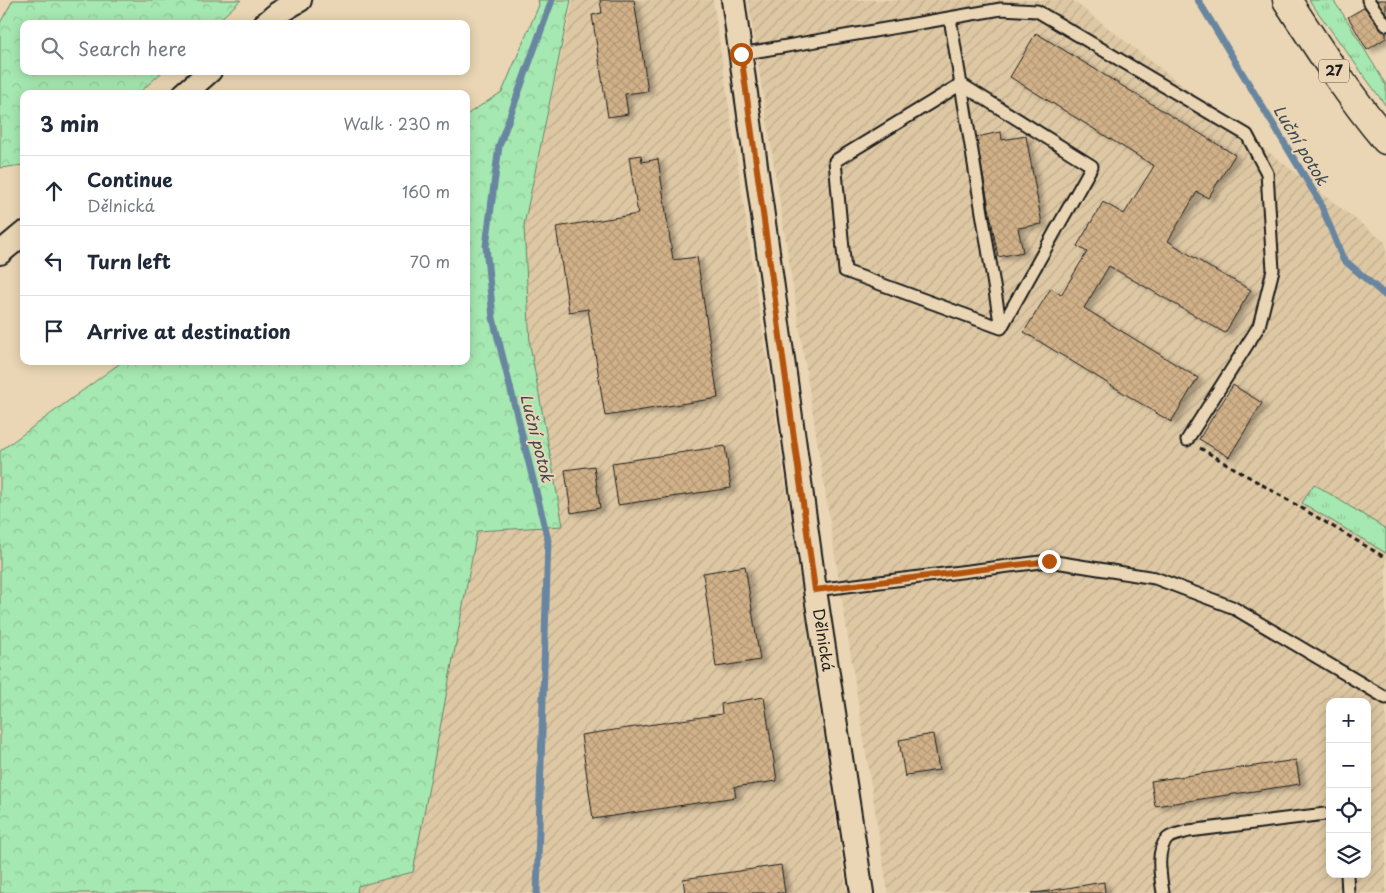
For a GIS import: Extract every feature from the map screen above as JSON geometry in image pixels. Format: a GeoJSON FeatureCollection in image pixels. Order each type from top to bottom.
{"type":"FeatureCollection","features":[{"type":"Feature","properties":{"kind":"main road","name":"27"},"geometry":{"type":"LineString","coordinates":[[1287,0],[1362,111],[1386,140]]}},
{"type":"Feature","properties":{"kind":"street"},"geometry":{"type":"LineString","coordinates":[[270,20],[300,0]]}},
{"type":"Feature","properties":{"kind":"street","name":"Dělnická"},"geometry":{"type":"LineString","coordinates":[[733,0],[815,590],[862,893]]}},
{"type":"Feature","properties":{"kind":"street"},"geometry":{"type":"LineString","coordinates":[[189,90],[205,75]]}},
{"type":"Feature","properties":{"kind":"street"},"geometry":{"type":"LineString","coordinates":[[0,253],[20,236]]}},
{"type":"Feature","properties":{"kind":"lane"},"geometry":{"type":"LineString","coordinates":[[1368,0],[1386,26]]}},
{"type":"Feature","properties":{"kind":"lane"},"geometry":{"type":"LineString","coordinates":[[741,54],[1001,9],[1037,11],[1247,135],[1268,173],[1273,270],[1259,326],[1187,440]]}},
{"type":"Feature","properties":{"kind":"lane"},"geometry":{"type":"LineString","coordinates":[[950,18],[1001,328]]}},
{"type":"Feature","properties":{"kind":"lane"},"geometry":{"type":"LineString","coordinates":[[961,84],[1092,166],[1001,328]]}},
{"type":"Feature","properties":{"kind":"lane"},"geometry":{"type":"LineString","coordinates":[[961,84],[835,161],[845,271],[1001,328]]}},
{"type":"Feature","properties":{"kind":"lane"},"geometry":{"type":"LineString","coordinates":[[815,590],[1049,561],[1155,578],[1232,607],[1386,698]]}},
{"type":"Feature","properties":{"kind":"lane"},"geometry":{"type":"LineString","coordinates":[[1162,893],[1159,854],[1167,839],[1177,834],[1326,814]]}},
{"type":"Feature","properties":{"kind":"lane"},"geometry":{"type":"LineString","coordinates":[[1347,878],[1348,893]]}},
{"type":"Feature","properties":{"kind":"path"},"geometry":{"type":"LineString","coordinates":[[1187,440],[1386,558]]}},
{"type":"Feature","properties":{"kind":"shaded area"},"geometry":{"type":"Polygon","coordinates":[[[573,0],[713,0],[847,893],[357,893],[358,886],[413,872],[477,531],[562,526],[530,345],[524,225],[573,0]]]}},
{"type":"Feature","properties":{"kind":"shaded area"},"geometry":{"type":"Polygon","coordinates":[[[748,0],[1072,0],[1386,243],[1386,893],[888,893],[748,0]]]}},
{"type":"Feature","properties":{"kind":"green space"},"geometry":{"type":"Polygon","coordinates":[[[13,0],[241,0],[219,20],[20,20],[20,75],[159,75],[142,90],[20,90],[20,166],[0,168],[0,23],[13,0]]]}},
{"type":"Feature","properties":{"kind":"green space"},"geometry":{"type":"Polygon","coordinates":[[[538,0],[571,0],[524,225],[530,345],[563,526],[477,531],[413,872],[358,886],[357,893],[0,893],[0,451],[118,365],[470,365],[470,112],[502,92],[539,5],[538,0]]]}},
{"type":"Feature","properties":{"kind":"green space"},"geometry":{"type":"Polygon","coordinates":[[[1309,0],[1333,0],[1386,85],[1386,106],[1309,0]]]}},
{"type":"Feature","properties":{"kind":"green space"},"geometry":{"type":"Polygon","coordinates":[[[1314,484],[1386,529],[1386,553],[1302,503],[1314,484]]]}},
{"type":"Feature","properties":{"kind":"building"},"geometry":{"type":"Polygon","coordinates":[[[600,0],[634,0],[648,91],[625,94],[628,114],[608,117],[592,15],[602,13],[600,0]]]}},
{"type":"Feature","properties":{"kind":"building"},"geometry":{"type":"Polygon","coordinates":[[[1377,0],[1386,0],[1386,38],[1367,50],[1348,17],[1377,0]]]}},
{"type":"Feature","properties":{"kind":"building"},"geometry":{"type":"Polygon","coordinates":[[[1036,33],[1235,155],[1208,198],[1197,192],[1168,241],[1209,267],[1251,290],[1225,333],[1109,266],[1084,308],[1198,378],[1171,422],[1024,332],[1051,288],[1061,295],[1087,252],[1077,246],[1103,202],[1124,214],[1154,166],[1010,77],[1036,33]]]}},
{"type":"Feature","properties":{"kind":"building"},"geometry":{"type":"Polygon","coordinates":[[[1001,132],[1002,140],[1026,136],[1042,224],[1018,228],[1023,252],[998,257],[976,137],[1001,132]]]}},
{"type":"Feature","properties":{"kind":"building"},"geometry":{"type":"Polygon","coordinates":[[[641,155],[642,162],[658,159],[673,260],[697,257],[718,398],[605,416],[588,309],[569,312],[556,227],[638,214],[629,157],[641,155]]]}},
{"type":"Feature","properties":{"kind":"building"},"geometry":{"type":"Polygon","coordinates":[[[1233,385],[1262,403],[1229,457],[1199,439],[1233,385]]]}},
{"type":"Feature","properties":{"kind":"building"},"geometry":{"type":"Polygon","coordinates":[[[725,446],[731,488],[618,505],[612,463],[725,446]]]}},
{"type":"Feature","properties":{"kind":"building"},"geometry":{"type":"Polygon","coordinates":[[[594,466],[600,508],[571,513],[565,470],[594,466]]]}},
{"type":"Feature","properties":{"kind":"building"},"geometry":{"type":"Polygon","coordinates":[[[745,566],[760,660],[716,667],[703,573],[745,566]]]}},
{"type":"Feature","properties":{"kind":"building"},"geometry":{"type":"Polygon","coordinates":[[[764,697],[777,781],[734,787],[736,797],[593,819],[581,735],[722,714],[721,704],[764,697]]]}},
{"type":"Feature","properties":{"kind":"building"},"geometry":{"type":"Polygon","coordinates":[[[933,734],[939,770],[906,775],[905,777],[899,740],[933,734]]]}},
{"type":"Feature","properties":{"kind":"building"},"geometry":{"type":"Polygon","coordinates":[[[1296,760],[1300,784],[1155,806],[1151,781],[1296,760]]]}},
{"type":"Feature","properties":{"kind":"building"},"geometry":{"type":"Polygon","coordinates":[[[781,865],[785,893],[685,893],[683,879],[781,865]]]}},
{"type":"Feature","properties":{"kind":"building"},"geometry":{"type":"Polygon","coordinates":[[[1104,882],[1105,893],[1032,893],[1042,892],[1104,882]]]}},
{"type":"Feature","properties":{"kind":"waterway","name":"Luční potok"},"geometry":{"type":"LineString","coordinates":[[537,893],[548,540],[493,318],[486,246],[499,146],[552,0]]}},
{"type":"Feature","properties":{"kind":"waterway","name":"Luční potok"},"geometry":{"type":"LineString","coordinates":[[1198,0],[1320,202],[1343,259],[1386,296]]}},
{"type":"Feature","properties":{"kind":"route"},"geometry":{"type":"LineString","coordinates":[[741,54],[815,590],[1049,561]]}}]}
